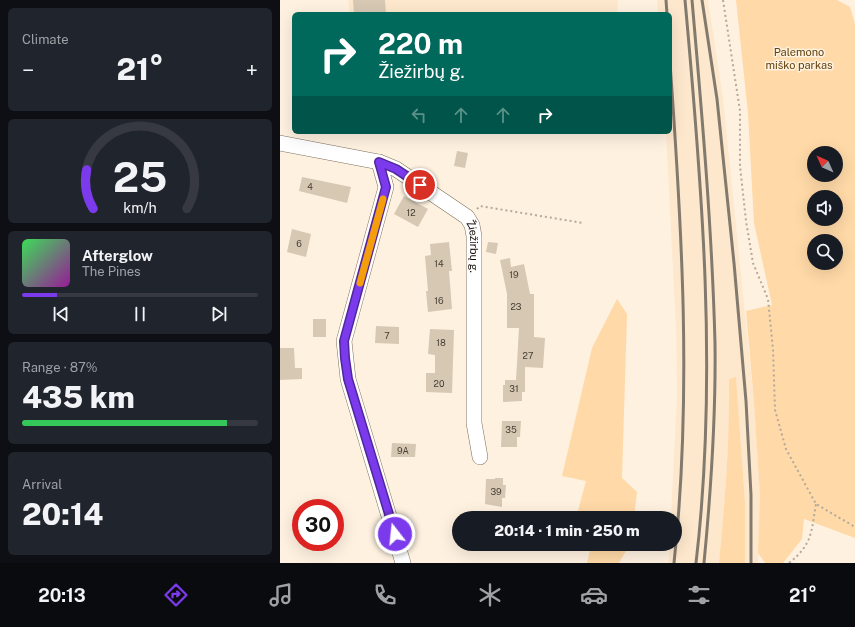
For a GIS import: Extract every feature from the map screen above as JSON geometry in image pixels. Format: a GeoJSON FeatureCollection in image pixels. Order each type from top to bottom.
{"type":"FeatureCollection","features":[{"type":"Feature","properties":{"kind":"street","name":"Žiežirbų g."},"geometry":{"type":"LineString","coordinates":[[280,143],[379,162],[396,169],[467,217],[472,225],[474,236],[474,423],[480,457]]}},
{"type":"Feature","properties":{"kind":"street"},"geometry":{"type":"LineString","coordinates":[[379,162],[386,187],[344,341],[345,358],[348,379],[403,563]]}},
{"type":"Feature","properties":{"kind":"path"},"geometry":{"type":"LineString","coordinates":[[723,0],[740,110],[740,166],[746,221],[753,263],[768,299],[773,350],[775,410],[786,448],[816,504],[855,527]]}},
{"type":"Feature","properties":{"kind":"path"},"geometry":{"type":"LineString","coordinates":[[467,217],[480,206],[583,223]]}},
{"type":"Feature","properties":{"kind":"path"},"geometry":{"type":"LineString","coordinates":[[789,563],[802,553],[809,543],[816,504]]}},
{"type":"Feature","properties":{"kind":"shaded area"},"geometry":{"type":"Polygon","coordinates":[[[348,0],[618,0],[617,12],[350,12],[348,0]]]}},
{"type":"Feature","properties":{"kind":"shaded area"},"geometry":{"type":"Polygon","coordinates":[[[657,0],[708,0],[723,98],[754,402],[760,496],[758,563],[745,563],[745,503],[736,378],[729,379],[730,410],[724,514],[719,563],[668,563],[669,551],[682,551],[682,511],[671,511],[677,395],[676,328],[666,134],[672,134],[672,12],[658,12],[657,0]]]}},
{"type":"Feature","properties":{"kind":"green space","name":"Palemono miško parkas"},"geometry":{"type":"Polygon","coordinates":[[[736,0],[837,0],[850,7],[855,24],[855,538],[804,519],[802,539],[783,563],[765,563],[758,553],[760,496],[746,311],[772,305],[754,223],[748,113],[736,0]]]}},
{"type":"Feature","properties":{"kind":"green space"},"geometry":{"type":"Polygon","coordinates":[[[617,299],[627,314],[622,478],[637,492],[635,511],[578,511],[586,481],[562,476],[592,348],[617,299]]]}},
{"type":"Feature","properties":{"kind":"green space"},"geometry":{"type":"Polygon","coordinates":[[[736,377],[745,503],[745,563],[719,563],[727,471],[729,379],[736,377]]]}},
{"type":"Feature","properties":{"kind":"green space"},"geometry":{"type":"Polygon","coordinates":[[[590,551],[626,551],[619,563],[587,563],[590,551]]]}},
{"type":"Feature","properties":{"kind":"building"},"geometry":{"type":"Polygon","coordinates":[[[353,0],[385,0],[386,12],[354,12],[353,0]]]}},
{"type":"Feature","properties":{"kind":"building"},"geometry":{"type":"Polygon","coordinates":[[[457,151],[468,153],[465,168],[454,166],[457,151]]]}},
{"type":"Feature","properties":{"kind":"building"},"geometry":{"type":"Polygon","coordinates":[[[302,177],[351,187],[347,203],[299,191],[302,177]]]}},
{"type":"Feature","properties":{"kind":"building"},"geometry":{"type":"Polygon","coordinates":[[[404,196],[428,209],[418,227],[394,214],[404,196]]]}},
{"type":"Feature","properties":{"kind":"building"},"geometry":{"type":"Polygon","coordinates":[[[292,229],[311,234],[306,257],[287,252],[292,229]]]}},
{"type":"Feature","properties":{"kind":"building"},"geometry":{"type":"Polygon","coordinates":[[[449,242],[452,271],[449,271],[452,309],[428,312],[425,256],[431,255],[430,244],[449,242]]]}},
{"type":"Feature","properties":{"kind":"building"},"geometry":{"type":"Polygon","coordinates":[[[488,242],[498,243],[496,254],[486,252],[488,242]]]}},
{"type":"Feature","properties":{"kind":"building"},"geometry":{"type":"Polygon","coordinates":[[[510,258],[511,267],[524,264],[530,294],[534,294],[534,337],[545,338],[543,368],[525,367],[525,392],[522,392],[522,401],[503,402],[503,385],[505,385],[505,380],[516,380],[519,328],[507,328],[507,294],[500,260],[510,258]]]}},
{"type":"Feature","properties":{"kind":"building"},"geometry":{"type":"Polygon","coordinates":[[[313,319],[326,319],[326,337],[313,337],[313,319]]]}},
{"type":"Feature","properties":{"kind":"building"},"geometry":{"type":"Polygon","coordinates":[[[376,326],[399,327],[399,344],[375,343],[376,326]]]}},
{"type":"Feature","properties":{"kind":"building"},"geometry":{"type":"Polygon","coordinates":[[[430,329],[454,330],[452,393],[426,392],[426,373],[435,373],[435,355],[428,354],[430,329]]]}},
{"type":"Feature","properties":{"kind":"building"},"geometry":{"type":"Polygon","coordinates":[[[280,348],[294,348],[295,368],[302,368],[302,379],[280,380],[280,348]]]}},
{"type":"Feature","properties":{"kind":"building"},"geometry":{"type":"Polygon","coordinates":[[[502,421],[521,421],[520,437],[517,437],[517,447],[501,447],[502,421]]]}},
{"type":"Feature","properties":{"kind":"building"},"geometry":{"type":"Polygon","coordinates":[[[392,443],[416,444],[415,457],[391,457],[392,443]]]}},
{"type":"Feature","properties":{"kind":"building"},"geometry":{"type":"Polygon","coordinates":[[[503,478],[503,485],[506,485],[505,498],[502,498],[502,507],[485,504],[486,479],[503,478]]]}},
{"type":"Feature","properties":{"kind":"railway"},"geometry":{"type":"LineString","coordinates":[[666,0],[667,12]]}},
{"type":"Feature","properties":{"kind":"railway"},"geometry":{"type":"LineString","coordinates":[[685,0],[702,211],[707,352],[703,493],[696,563]]}},
{"type":"Feature","properties":{"kind":"railway"},"geometry":{"type":"LineString","coordinates":[[692,0],[709,214],[715,343],[715,398],[709,508],[704,563]]}},
{"type":"Feature","properties":{"kind":"railway"},"geometry":{"type":"LineString","coordinates":[[702,0],[717,99],[734,263],[746,401],[751,495],[751,563]]}},
{"type":"Feature","properties":{"kind":"railway"},"geometry":{"type":"LineString","coordinates":[[672,94],[681,250],[684,376],[683,438],[674,563]]}},
{"type":"Feature","properties":{"kind":"slow traffic"},"geometry":{"type":"LineString","coordinates":[[360,283],[383,199]]}},
{"type":"Feature","properties":{"kind":"route"},"geometry":{"type":"LineString","coordinates":[[395,534],[348,379],[344,341],[386,187],[379,162],[396,169],[420,185]]}}]}
